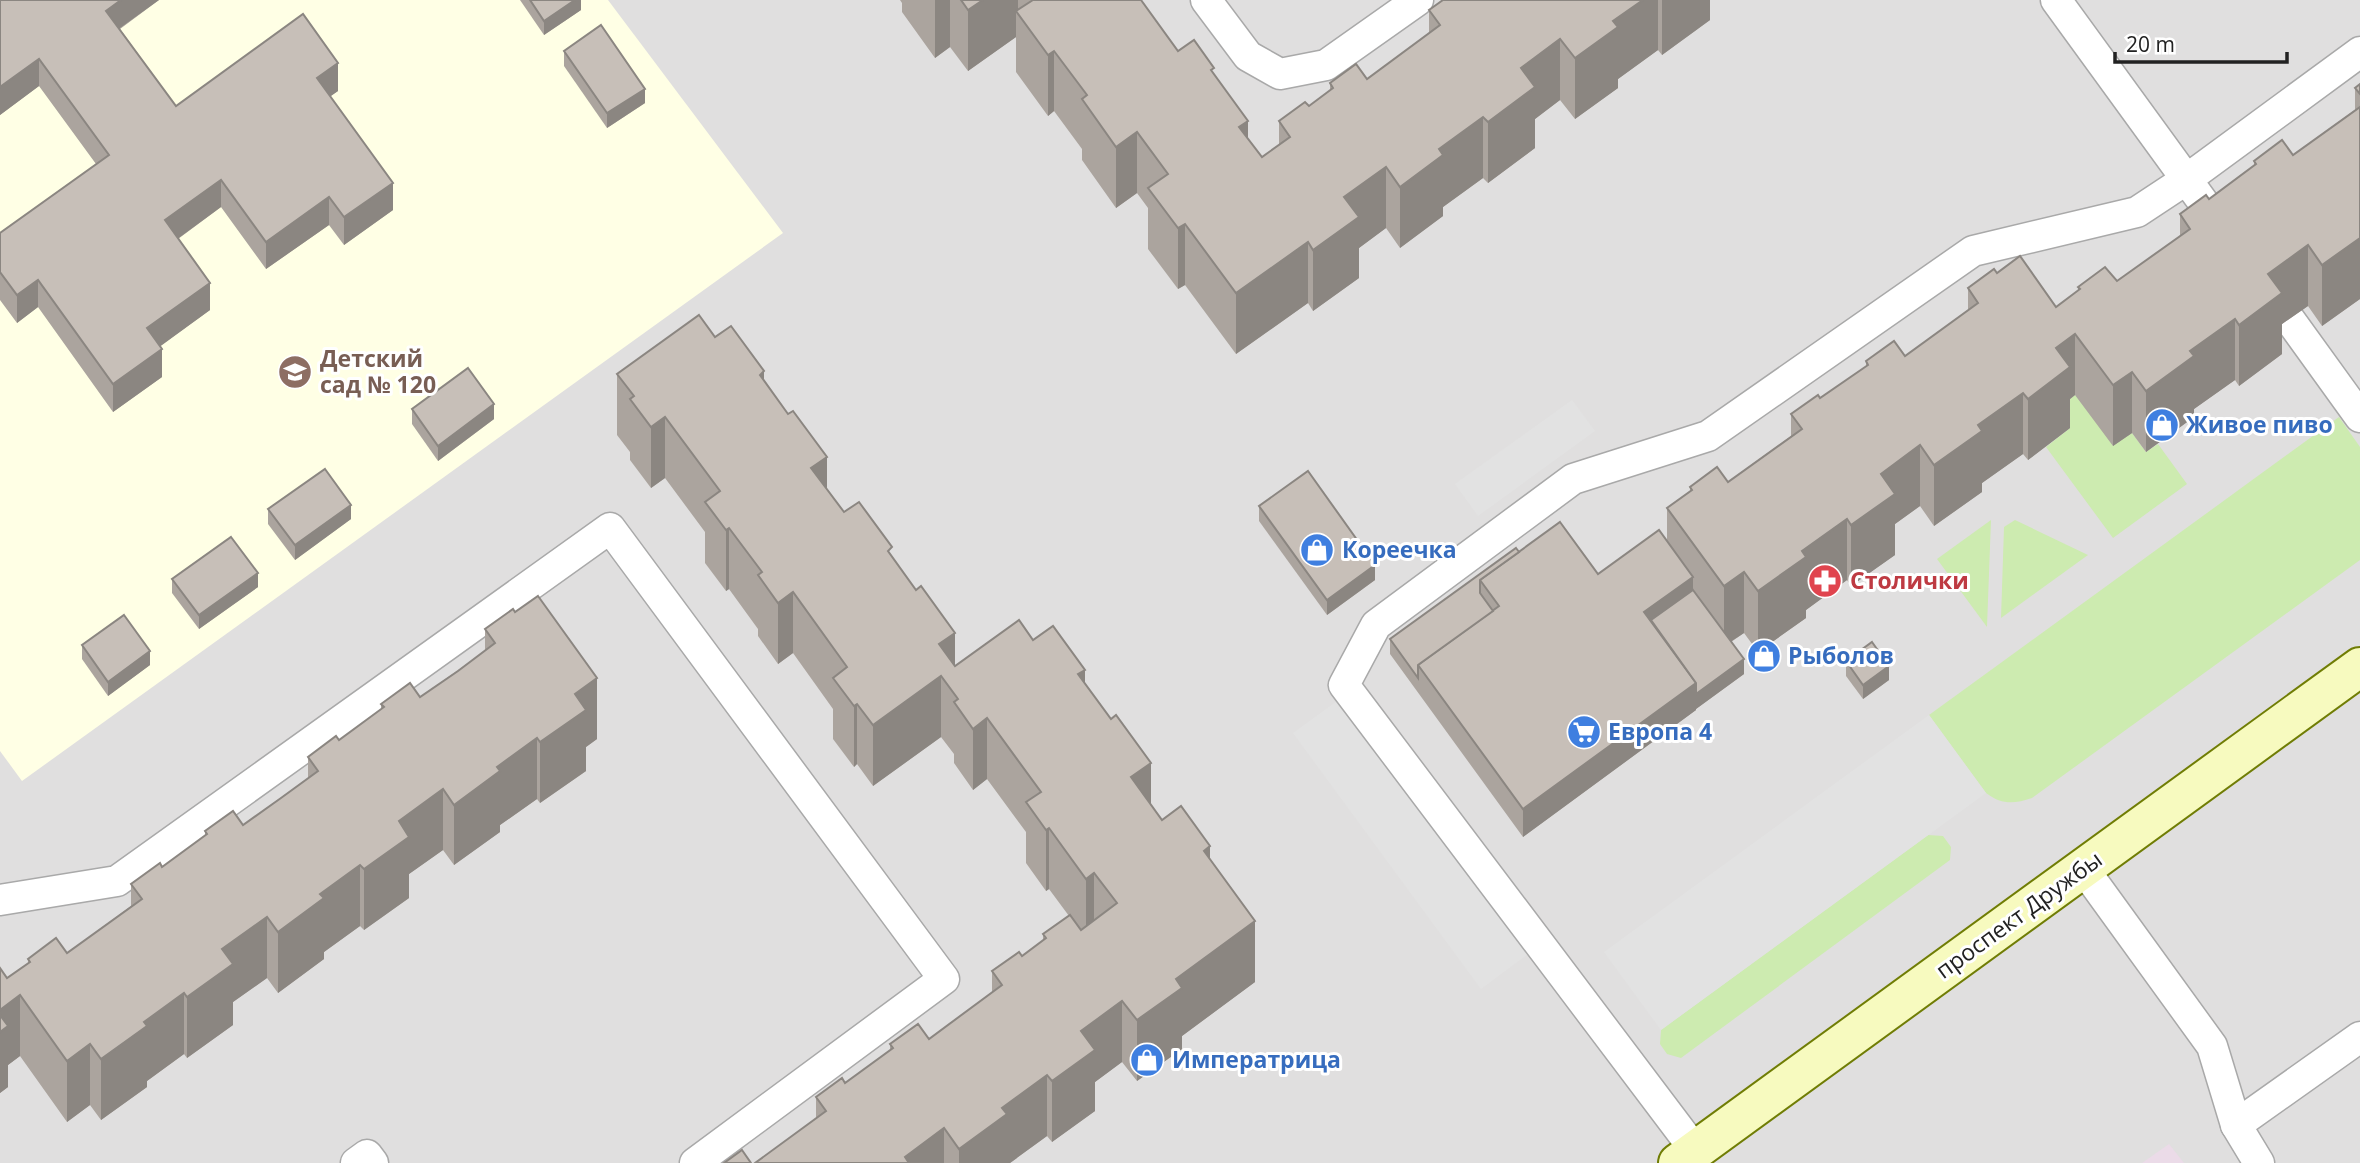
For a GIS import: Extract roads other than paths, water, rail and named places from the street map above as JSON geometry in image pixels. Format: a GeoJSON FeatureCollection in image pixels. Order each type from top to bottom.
{"type":"FeatureCollection","features":[{"type":"Feature","properties":{"kind":"main road","name":"проспект Дружбы"},"geometry":{"type":"LineString","coordinates":[[1686,1157],[2360,667]]}},
{"type":"Feature","properties":{"kind":"lane"},"geometry":{"type":"LineString","coordinates":[[1206,0],[1248,56],[1280,74],[1326,65],[1418,0]]}},
{"type":"Feature","properties":{"kind":"lane"},"geometry":{"type":"LineString","coordinates":[[2056,0],[2232,242]]}},
{"type":"Feature","properties":{"kind":"lane"},"geometry":{"type":"LineString","coordinates":[[1686,1157],[1344,685],[1376,625],[1573,479],[1708,436],[1973,251],[2137,212],[2187,179],[2360,52]]}},
{"type":"Feature","properties":{"kind":"lane"},"geometry":{"type":"LineString","coordinates":[[2290,320],[2360,417]]}},
{"type":"Feature","properties":{"kind":"lane"},"geometry":{"type":"LineString","coordinates":[[0,900],[117,881],[610,528],[944,979],[832,1077],[695,1163]]}},
{"type":"Feature","properties":{"kind":"lane"},"geometry":{"type":"LineString","coordinates":[[2083,868],[2212,1046],[2236,1125],[2259,1163]]}},
{"type":"Feature","properties":{"kind":"lane"},"geometry":{"type":"LineString","coordinates":[[2236,1125],[2360,1037]]}},
{"type":"Feature","properties":{"kind":"lane"},"geometry":{"type":"LineString","coordinates":[[356,1163],[367,1155],[373,1163]]}},
{"type":"Feature","properties":{"kind":"place","name":"Детский сад № 120"},"geometry":{"type":"Point","coordinates":[295,372]}},
{"type":"Feature","properties":{"kind":"place","name":"Живое пиво"},"geometry":{"type":"Point","coordinates":[2162,425]}},
{"type":"Feature","properties":{"kind":"place","name":"Кореечка"},"geometry":{"type":"Point","coordinates":[1317,550]}},
{"type":"Feature","properties":{"kind":"place","name":"Столички"},"geometry":{"type":"Point","coordinates":[1825,581]}},
{"type":"Feature","properties":{"kind":"place","name":"Рыболов"},"geometry":{"type":"Point","coordinates":[1764,656]}},
{"type":"Feature","properties":{"kind":"place","name":"Европа 4"},"geometry":{"type":"Point","coordinates":[1584,732]}},
{"type":"Feature","properties":{"kind":"place","name":"Императрица"},"geometry":{"type":"Point","coordinates":[1147,1060]}}]}
